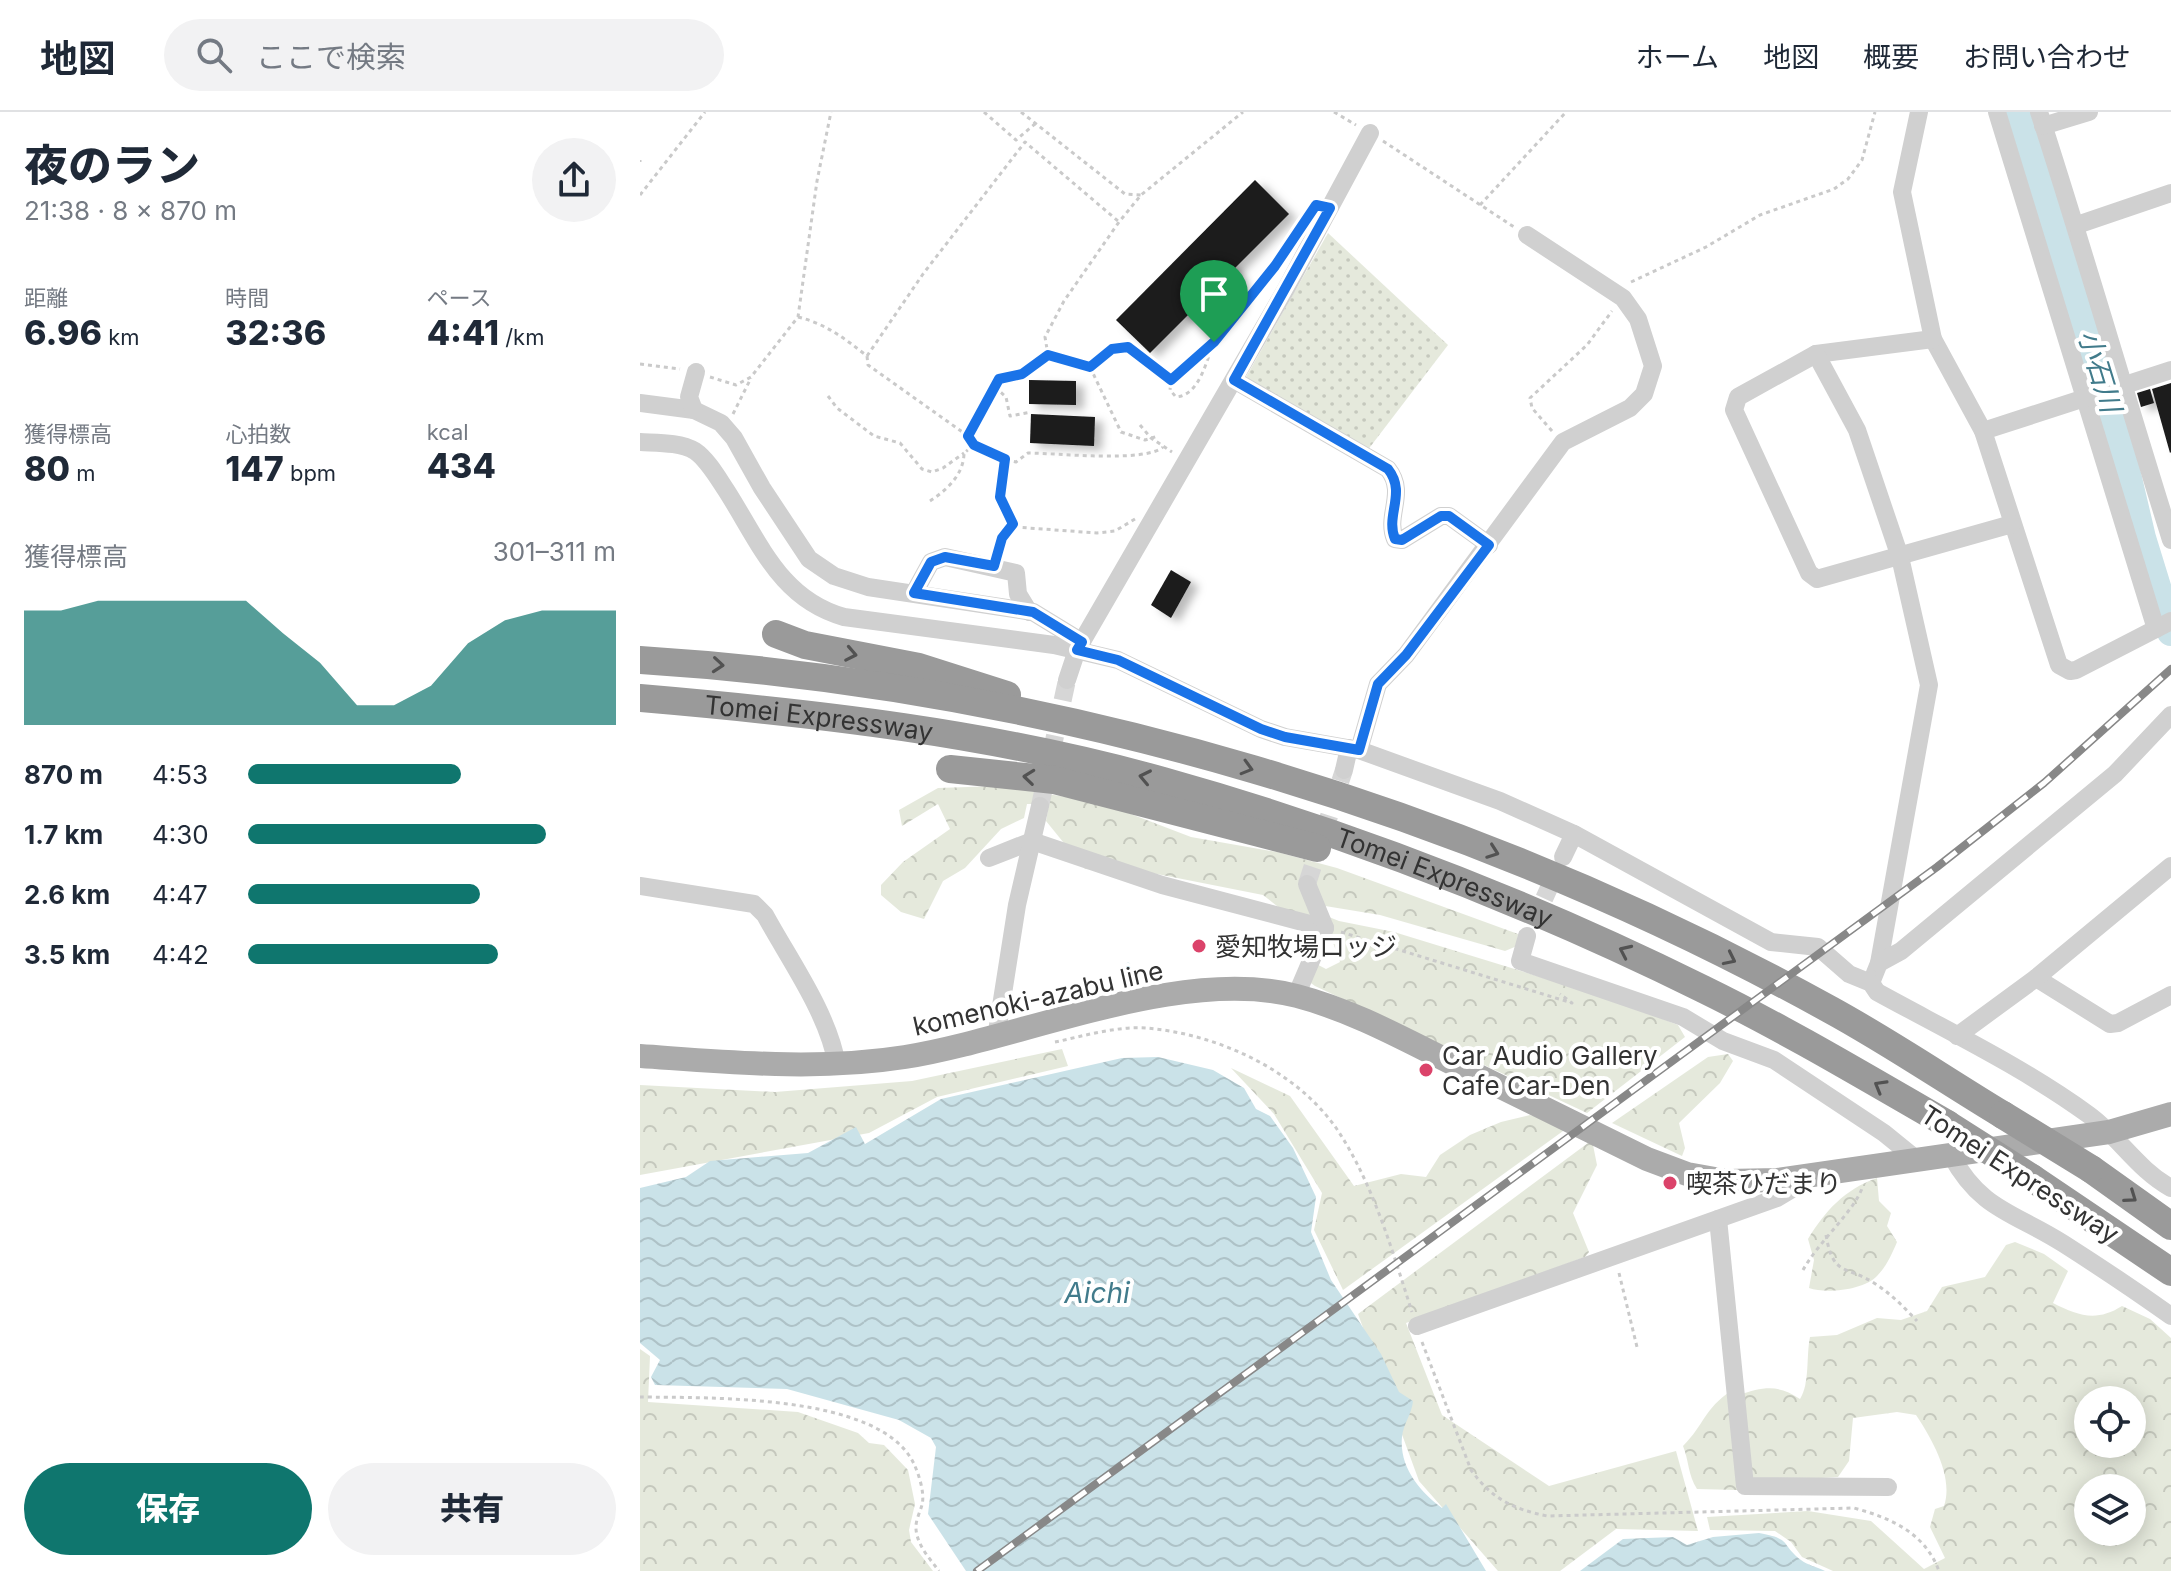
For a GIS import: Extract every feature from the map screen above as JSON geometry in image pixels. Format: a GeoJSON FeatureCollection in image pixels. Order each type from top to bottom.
{"type":"FeatureCollection","features":[{"type":"Feature","properties":{"kind":"highway"},"geometry":{"type":"LineString","coordinates":[[776,634],[805,645],[919,667],[1214,759]]}},
{"type":"Feature","properties":{"kind":"highway","name":"Tomei Expressway"},"geometry":{"type":"LineString","coordinates":[[640,660],[721,665],[864,684],[1081,726],[1214,759],[1380,811],[1503,856],[1613,903],[1830,1009],[2091,1169],[2171,1226]]}},
{"type":"Feature","properties":{"kind":"highway","name":"Tomei Expressway"},"geometry":{"type":"LineString","coordinates":[[640,698],[769,709],[912,728],[1161,780],[1341,837],[1484,891],[1706,990],[1947,1124],[2171,1272]]}},
{"type":"Feature","properties":{"kind":"highway"},"geometry":{"type":"LineString","coordinates":[[950,769],[1054,780],[1484,891]]}},
{"type":"Feature","properties":{"kind":"main road","name":"komenoki-azabu line"},"geometry":{"type":"LineString","coordinates":[[640,1056],[837,1065],[905,1057],[996,1038],[1144,1000],[1204,991],[1247,990],[1296,996],[1368,1022],[1647,1159],[1687,1174],[1726,1181],[1812,1177],[2109,1132],[2171,1114]]}},
{"type":"Feature","properties":{"kind":"street"},"geometry":{"type":"LineString","coordinates":[[1919,112],[1902,192],[1933,339],[1983,431],[2062,668],[2076,670],[2163,625],[1997,112]]}},
{"type":"Feature","properties":{"kind":"street"},"geometry":{"type":"LineString","coordinates":[[2089,112],[2041,119],[2077,225],[2118,387],[2171,540]]}},
{"type":"Feature","properties":{"kind":"street"},"geometry":{"type":"LineString","coordinates":[[1067,680],[1080,646],[1234,380],[1370,133]]}},
{"type":"Feature","properties":{"kind":"street"},"geometry":{"type":"LineString","coordinates":[[2077,225],[2169,199]]}},
{"type":"Feature","properties":{"kind":"street"},"geometry":{"type":"LineString","coordinates":[[1344,770],[1378,684],[1406,655],[1563,442],[1612,420],[1644,394],[1653,366],[1638,319],[1621,296],[1527,235]]}},
{"type":"Feature","properties":{"kind":"street"},"geometry":{"type":"LineString","coordinates":[[1933,339],[1816,354],[1738,397],[1734,410],[1811,576],[1820,579],[2012,524]]}},
{"type":"Feature","properties":{"kind":"street"},"geometry":{"type":"LineString","coordinates":[[1816,354],[1857,430],[1900,557],[1929,685],[1879,963],[1871,983]]}},
{"type":"Feature","properties":{"kind":"street"},"geometry":{"type":"LineString","coordinates":[[1983,431],[2171,370]]}},
{"type":"Feature","properties":{"kind":"street"},"geometry":{"type":"LineString","coordinates":[[694,410],[689,397],[696,372]]}},
{"type":"Feature","properties":{"kind":"street"},"geometry":{"type":"LineString","coordinates":[[1234,380],[1388,469],[1396,479],[1398,492],[1392,533],[1395,539],[1402,540],[1441,516],[1449,516],[1489,545]]}},
{"type":"Feature","properties":{"kind":"street"},"geometry":{"type":"LineString","coordinates":[[640,403],[694,410],[724,426],[809,559],[834,576],[868,587],[1029,612],[1080,646]]}},
{"type":"Feature","properties":{"kind":"street"},"geometry":{"type":"LineString","coordinates":[[640,442],[673,444],[695,452],[717,476],[791,591],[818,610],[844,617],[1080,646],[1118,660],[1261,729],[1285,737],[1354,749],[1500,801],[1574,834],[1771,942],[1818,947],[1849,974],[1871,983],[1877,992],[2037,1080],[2109,1132],[2145,1169],[2171,1188]]}},
{"type":"Feature","properties":{"kind":"street"},"geometry":{"type":"LineString","coordinates":[[914,593],[931,562],[945,557],[1016,573],[1018,594],[1029,612]]}},
{"type":"Feature","properties":{"kind":"street"},"geometry":{"type":"LineString","coordinates":[[1879,963],[1901,951],[2085,800],[2171,715]]}},
{"type":"Feature","properties":{"kind":"street"},"geometry":{"type":"LineString","coordinates":[[996,1038],[1017,905],[1040,806]]}},
{"type":"Feature","properties":{"kind":"street"},"geometry":{"type":"LineString","coordinates":[[1563,857],[1574,834]]}},
{"type":"Feature","properties":{"kind":"street"},"geometry":{"type":"LineString","coordinates":[[989,858],[1032,841],[1162,885],[1325,928]]}},
{"type":"Feature","properties":{"kind":"street"},"geometry":{"type":"LineString","coordinates":[[1957,1036],[2036,978],[2171,866]]}},
{"type":"Feature","properties":{"kind":"street"},"geometry":{"type":"LineString","coordinates":[[1296,996],[1325,928],[1307,884]]}},
{"type":"Feature","properties":{"kind":"street"},"geometry":{"type":"LineString","coordinates":[[640,886],[754,904],[765,915],[812,1001],[834,1048],[837,1065]]}},
{"type":"Feature","properties":{"kind":"street"},"geometry":{"type":"LineString","coordinates":[[1527,936],[1520,961],[1683,1017],[1723,1041],[1774,1060],[1884,1133],[1916,1159]]}},
{"type":"Feature","properties":{"kind":"street"},"geometry":{"type":"LineString","coordinates":[[2036,978],[2110,1024],[2118,1023],[2171,995]]}},
{"type":"Feature","properties":{"kind":"street"},"geometry":{"type":"LineString","coordinates":[[1951,1155],[1962,1176],[1995,1208],[2062,1242],[2171,1316]]}},
{"type":"Feature","properties":{"kind":"street"},"geometry":{"type":"LineString","coordinates":[[1417,1326],[1777,1198],[1812,1177]]}},
{"type":"Feature","properties":{"kind":"street"},"geometry":{"type":"LineString","coordinates":[[1718,1219],[1745,1486],[1888,1487]]}},
{"type":"Feature","properties":{"kind":"path"},"geometry":{"type":"LineString","coordinates":[[640,195],[705,112]]}},
{"type":"Feature","properties":{"kind":"path"},"geometry":{"type":"LineString","coordinates":[[724,426],[741,403],[751,377],[798,317],[817,181],[831,112]]}},
{"type":"Feature","properties":{"kind":"path"},"geometry":{"type":"LineString","coordinates":[[984,112],[1016,140],[1036,123]]}},
{"type":"Feature","properties":{"kind":"path"},"geometry":{"type":"LineString","coordinates":[[1021,112],[1125,194],[1141,195]]}},
{"type":"Feature","properties":{"kind":"path"},"geometry":{"type":"LineString","coordinates":[[1048,355],[1045,337],[1057,313],[1119,222],[1141,195],[1243,112]]}},
{"type":"Feature","properties":{"kind":"path"},"geometry":{"type":"LineString","coordinates":[[1334,112],[1527,235]]}},
{"type":"Feature","properties":{"kind":"path"},"geometry":{"type":"LineString","coordinates":[[1480,205],[1566,112]]}},
{"type":"Feature","properties":{"kind":"path"},"geometry":{"type":"LineString","coordinates":[[1563,442],[1532,408],[1530,398],[1587,345],[1621,296],[1640,275],[1706,247],[1760,215],[1841,184],[1862,160],[1875,112]]}},
{"type":"Feature","properties":{"kind":"path"},"geometry":{"type":"LineString","coordinates":[[1119,222],[1025,142],[923,274],[867,356],[868,365],[968,436],[974,445],[1005,459],[1016,462],[1028,453],[1118,453],[1133,457],[1156,453],[1163,447]]}},
{"type":"Feature","properties":{"kind":"path"},"geometry":{"type":"LineString","coordinates":[[1214,342],[1193,389],[1185,396],[1176,397],[1170,390],[1171,380],[1214,342],[1296,233]]}},
{"type":"Feature","properties":{"kind":"path"},"geometry":{"type":"LineString","coordinates":[[798,317],[821,322],[867,356]]}},
{"type":"Feature","properties":{"kind":"path"},"geometry":{"type":"LineString","coordinates":[[1090,367],[1112,349],[1128,347],[1171,380]]}},
{"type":"Feature","properties":{"kind":"path"},"geometry":{"type":"LineString","coordinates":[[1048,355],[1090,367],[1121,432],[1134,438],[1158,436]]}},
{"type":"Feature","properties":{"kind":"path"},"geometry":{"type":"LineString","coordinates":[[968,436],[999,379],[1022,374],[1048,355]]}},
{"type":"Feature","properties":{"kind":"path"},"geometry":{"type":"LineString","coordinates":[[640,364],[696,372],[736,385],[751,377]]}},
{"type":"Feature","properties":{"kind":"path"},"geometry":{"type":"LineString","coordinates":[[995,387],[1006,397],[1010,416],[1031,412]]}},
{"type":"Feature","properties":{"kind":"path"},"geometry":{"type":"LineString","coordinates":[[828,396],[837,408],[874,436],[900,443],[922,469],[932,472],[943,468],[974,445]]}},
{"type":"Feature","properties":{"kind":"path"},"geometry":{"type":"LineString","coordinates":[[1140,425],[1151,438],[1186,462]]}},
{"type":"Feature","properties":{"kind":"path"},"geometry":{"type":"LineString","coordinates":[[930,501],[960,472],[964,453]]}},
{"type":"Feature","properties":{"kind":"path"},"geometry":{"type":"LineString","coordinates":[[1005,459],[1000,497],[1013,524],[1031,531],[1083,534],[1115,531],[1135,519],[1149,527]]}},
{"type":"Feature","properties":{"kind":"path"},"geometry":{"type":"LineString","coordinates":[[994,566],[1002,538],[1013,524]]}},
{"type":"Feature","properties":{"kind":"path"},"geometry":{"type":"LineString","coordinates":[[1325,928],[1572,1003],[1551,986]]}},
{"type":"Feature","properties":{"kind":"path"},"geometry":{"type":"LineString","coordinates":[[1053,1043],[1094,1033],[1143,1028],[1197,1037],[1245,1054],[1284,1078],[1315,1105],[1340,1133],[1357,1163],[1466,1462],[1482,1486],[1509,1507],[1547,1516],[1854,1508],[1902,1525],[1925,1544],[1939,1571]]}},
{"type":"Feature","properties":{"kind":"path"},"geometry":{"type":"LineString","coordinates":[[1803,1270],[1826,1235],[1859,1199],[1866,1167]]}},
{"type":"Feature","properties":{"kind":"path"},"geometry":{"type":"LineString","coordinates":[[1826,1235],[1828,1249],[1840,1270],[1873,1283],[1917,1321]]}},
{"type":"Feature","properties":{"kind":"path"},"geometry":{"type":"LineString","coordinates":[[1614,1256],[1637,1347]]}},
{"type":"Feature","properties":{"kind":"path"},"geometry":{"type":"LineString","coordinates":[[640,1397],[774,1400],[808,1406],[895,1439],[909,1454],[917,1473],[923,1501],[915,1528],[924,1551],[939,1571]]}},
{"type":"Feature","properties":{"kind":"green space"},"geometry":{"type":"Polygon","coordinates":[[[1328,233],[1448,345],[1367,451],[1246,377],[1328,233]]]}},
{"type":"Feature","properties":{"kind":"green space"},"geometry":{"type":"Polygon","coordinates":[[[998,786],[1079,799],[1123,811],[1191,837],[1277,852],[1337,868],[1518,934],[1517,946],[1505,951],[1380,915],[1307,903],[1314,911],[1339,921],[1394,932],[1612,999],[1678,1025],[1685,1037],[1587,1113],[1315,986],[1297,973],[1303,957],[1326,969],[1340,962],[1334,945],[1307,918],[1282,910],[1263,895],[1157,874],[1085,869],[1046,821],[1049,804],[1027,804],[1024,818],[1001,829],[965,868],[943,881],[924,919],[901,912],[881,895],[881,885],[903,862],[950,829],[938,804],[902,826],[899,810],[938,788],[998,786]]]}},
{"type":"Feature","properties":{"kind":"green space"},"geometry":{"type":"Polygon","coordinates":[[[1062,1049],[1068,1066],[937,1097],[869,1133],[640,1175],[640,1085],[775,1092],[912,1081],[1062,1049]]]}},
{"type":"Feature","properties":{"kind":"green space"},"geometry":{"type":"Polygon","coordinates":[[[1728,1054],[1733,1061],[1720,1083],[1679,1123],[1685,1148],[1682,1156],[1612,1123],[1708,1057],[1728,1054]]]}},
{"type":"Feature","properties":{"kind":"green space"},"geometry":{"type":"Polygon","coordinates":[[[1231,1068],[1290,1096],[1354,1186],[1401,1174],[1426,1177],[1440,1155],[1470,1135],[1501,1122],[1530,1115],[1570,1126],[1343,1290],[1314,1230],[1322,1193],[1274,1114],[1231,1068]]]}},
{"type":"Feature","properties":{"kind":"green space"},"geometry":{"type":"Polygon","coordinates":[[[1592,1140],[1597,1165],[1573,1213],[1589,1252],[1585,1257],[1406,1323],[1442,1415],[1549,1486],[1676,1451],[1698,1531],[1616,1529],[1560,1571],[1498,1571],[1419,1481],[1358,1314],[1592,1140]]]}},
{"type":"Feature","properties":{"kind":"green space"},"geometry":{"type":"Polygon","coordinates":[[[1877,1178],[1879,1201],[1891,1213],[1887,1226],[1897,1242],[1886,1264],[1871,1281],[1854,1288],[1835,1291],[1809,1288],[1814,1260],[1808,1239],[1837,1202],[1855,1188],[1877,1178]]]}},
{"type":"Feature","properties":{"kind":"green space"},"geometry":{"type":"Polygon","coordinates":[[[2015,1242],[2044,1254],[2068,1271],[2053,1303],[2071,1311],[2096,1316],[2122,1306],[2150,1319],[2171,1338],[2171,1571],[1833,1571],[1802,1557],[1791,1542],[1775,1531],[1710,1530],[1707,1517],[1808,1511],[1871,1521],[1924,1569],[1945,1558],[1930,1527],[1935,1509],[1944,1506],[1944,1471],[1935,1447],[1916,1415],[1897,1412],[1853,1418],[1849,1461],[1838,1477],[1757,1482],[1747,1474],[1739,1395],[1770,1388],[1800,1399],[1807,1378],[1810,1337],[1837,1335],[1877,1318],[1901,1320],[1927,1311],[1942,1287],[1985,1277],[2006,1245],[2015,1242]]]}},
{"type":"Feature","properties":{"kind":"green space"},"geometry":{"type":"Polygon","coordinates":[[[640,1349],[650,1356],[648,1402],[798,1412],[858,1433],[869,1443],[884,1445],[908,1470],[915,1504],[909,1530],[911,1542],[933,1571],[640,1571],[640,1349]]]}},
{"type":"Feature","properties":{"kind":"green space"},"geometry":{"type":"Polygon","coordinates":[[[1732,1390],[1737,1490],[1697,1489],[1683,1446],[1715,1404],[1732,1390]]]}},
{"type":"Feature","properties":{"kind":"water","name":"Aichi"},"geometry":{"type":"Polygon","coordinates":[[[1158,1057],[1213,1070],[1244,1088],[1256,1109],[1270,1116],[1293,1148],[1316,1197],[1311,1232],[1331,1280],[1381,1354],[1399,1392],[1413,1401],[1402,1437],[1408,1468],[1434,1502],[1442,1508],[1446,1504],[1486,1571],[966,1571],[928,1514],[936,1447],[931,1438],[899,1420],[787,1389],[655,1385],[651,1377],[660,1360],[640,1343],[640,1188],[686,1177],[710,1161],[808,1153],[856,1127],[865,1144],[941,1099],[1122,1058],[1158,1057]]]}},
{"type":"Feature","properties":{"kind":"water"},"geometry":{"type":"Polygon","coordinates":[[[1759,1533],[1782,1540],[1803,1562],[1825,1571],[1580,1571],[1623,1539],[1673,1537],[1687,1545],[1713,1537],[1759,1533]]]}},
{"type":"Feature","properties":{"kind":"building"},"geometry":{"type":"Polygon","coordinates":[[[1255,180],[1289,214],[1150,353],[1116,320],[1255,180]]]}},
{"type":"Feature","properties":{"kind":"building"},"geometry":{"type":"Polygon","coordinates":[[[1029,380],[1076,381],[1076,405],[1029,404],[1029,380]]]}},
{"type":"Feature","properties":{"kind":"building"},"geometry":{"type":"Polygon","coordinates":[[[2171,383],[2171,452],[2170,453],[2152,389],[2171,383]]]}},
{"type":"Feature","properties":{"kind":"building"},"geometry":{"type":"Polygon","coordinates":[[[2150,389],[2154,403],[2141,407],[2137,393],[2150,389]]]}},
{"type":"Feature","properties":{"kind":"building"},"geometry":{"type":"Polygon","coordinates":[[[1031,414],[1095,417],[1094,446],[1030,443],[1031,414]]]}},
{"type":"Feature","properties":{"kind":"building"},"geometry":{"type":"Polygon","coordinates":[[[1171,570],[1191,582],[1171,618],[1151,605],[1171,570]]]}},
{"type":"Feature","properties":{"kind":"waterway","name":"小石川"},"geometry":{"type":"LineString","coordinates":[[2019,112],[2111,406],[2142,538],[2171,632]]}},
{"type":"Feature","properties":{"kind":"waterway"},"geometry":{"type":"LineString","coordinates":[[1128,965],[1135,983]]}},
{"type":"Feature","properties":{"kind":"tunnel"},"geometry":{"type":"LineString","coordinates":[[1040,806],[1067,680]]}},
{"type":"Feature","properties":{"kind":"tunnel"},"geometry":{"type":"LineString","coordinates":[[1307,884],[1344,770]]}},
{"type":"Feature","properties":{"kind":"tunnel"},"geometry":{"type":"LineString","coordinates":[[1533,923],[1559,866]]}},
{"type":"Feature","properties":{"kind":"railway"},"geometry":{"type":"LineString","coordinates":[[977,1571],[1937,867],[2044,783],[2171,669]]}},
{"type":"Feature","properties":{"kind":"place","name":"愛知牧場ロッジ"},"geometry":{"type":"Point","coordinates":[1199,946]}},
{"type":"Feature","properties":{"kind":"place","name":"Car Audio Gallery Cafe Car-Den"},"geometry":{"type":"Point","coordinates":[1426,1070]}},
{"type":"Feature","properties":{"kind":"place","name":"喫茶ひだまり"},"geometry":{"type":"Point","coordinates":[1670,1183]}},
{"type":"Feature","properties":{"kind":"route"},"geometry":{"type":"LineString","coordinates":[[1316,205],[1330,208],[1234,380],[1388,469],[1396,479],[1398,492],[1392,533],[1395,539],[1402,540],[1441,516],[1449,516],[1489,545],[1406,655],[1378,684],[1359,750],[1285,737],[1261,729],[1118,660],[1077,650],[1082,642],[1033,612],[914,593],[931,562],[945,557],[994,566],[1002,538],[1013,524],[1000,497],[1005,459],[974,445],[968,436],[999,379],[1022,374],[1048,355],[1090,367],[1112,349],[1128,347],[1171,380],[1214,342],[1275,266],[1316,205]]}}]}
